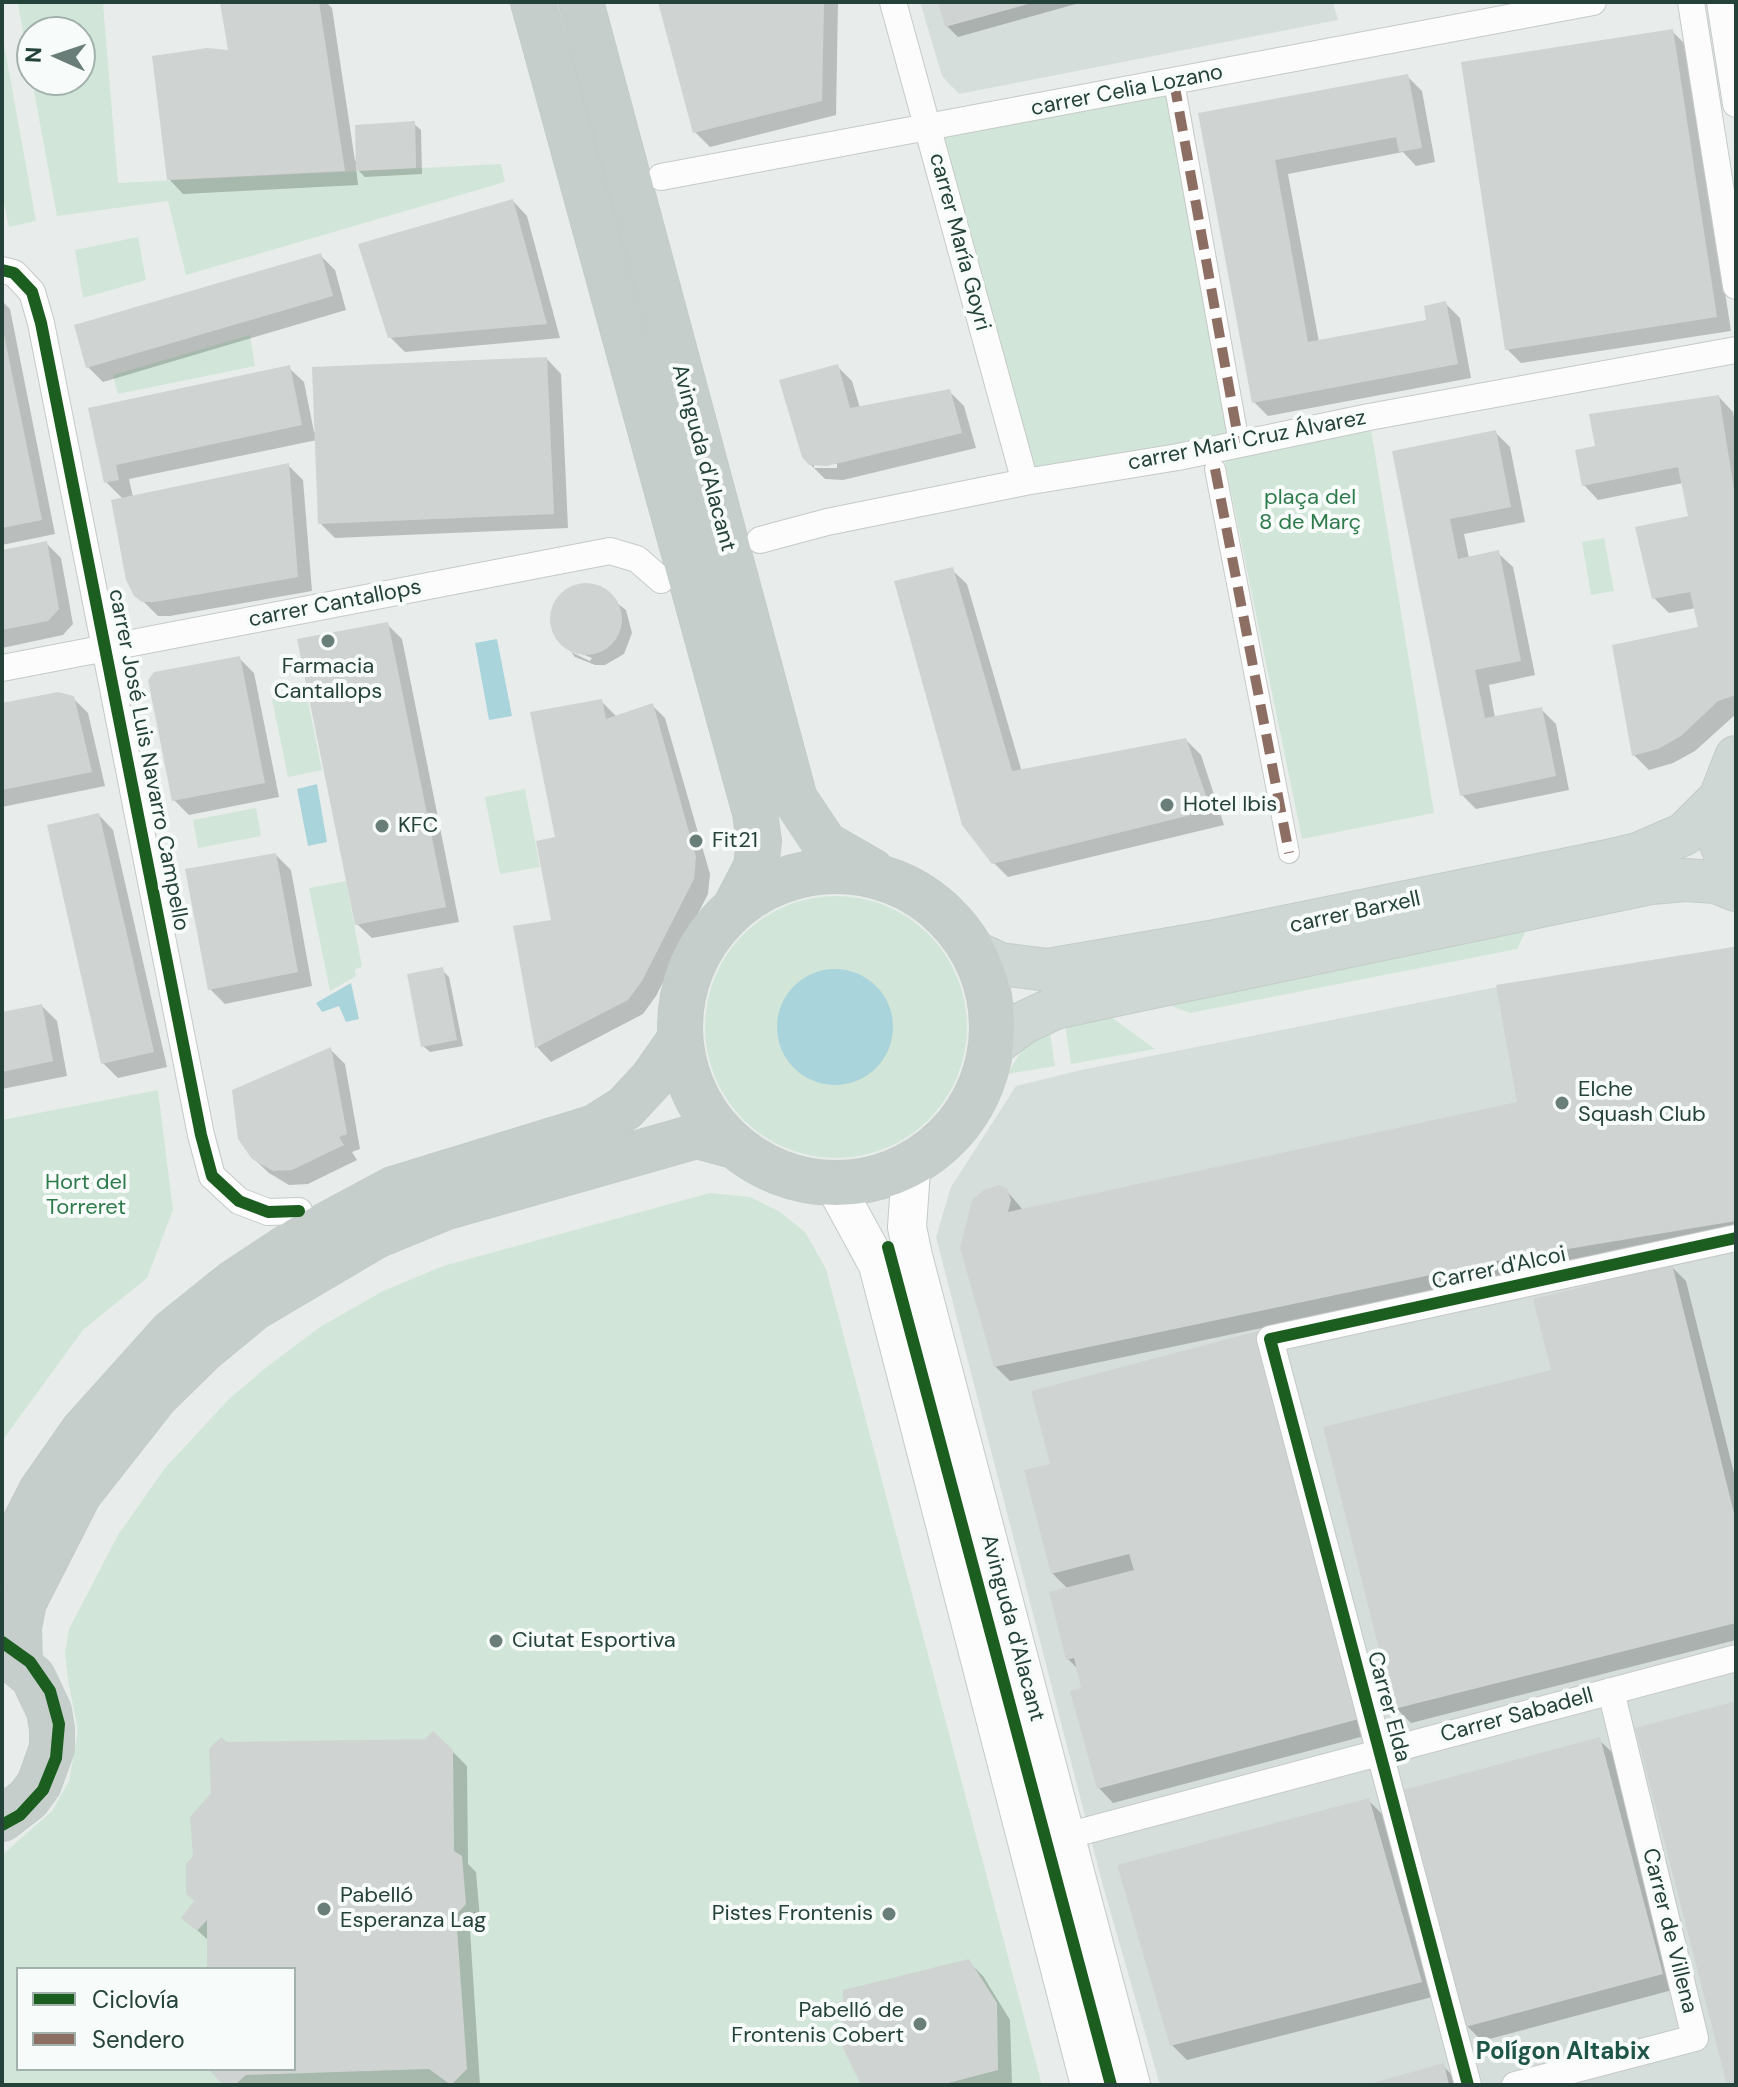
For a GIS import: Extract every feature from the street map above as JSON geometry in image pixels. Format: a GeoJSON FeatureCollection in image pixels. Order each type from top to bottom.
{"type":"FeatureCollection","features":[{"type":"Feature","properties":{"kind":"highway","name":"Avinguda d'Alacant"},"geometry":{"type":"LineString","coordinates":[[533,2],[752,800],[759,841],[756,867],[735,907]]}},
{"type":"Feature","properties":{"kind":"highway","name":"Avinguda d'Alacant"},"geometry":{"type":"LineString","coordinates":[[581,2],[795,799],[825,844],[934,904],[974,952]]}},
{"type":"Feature","properties":{"kind":"highway"},"geometry":{"type":"LineString","coordinates":[[881,876],[822,870],[785,878],[735,907],[705,941],[684,987],[680,1039],[687,1075],[705,1114],[734,1146],[776,1172],[834,1184],[911,1170],[945,1140],[976,1097],[992,1046],[990,1000],[974,952]]}},
{"type":"Feature","properties":{"kind":"highway"},"geometry":{"type":"LineString","coordinates":[[2,1567],[41,1491],[83,1431],[172,1332],[233,1283],[298,1240],[393,1189],[595,1127],[625,1108],[652,1079],[680,1039]]}},
{"type":"Feature","properties":{"kind":"highway"},"geometry":{"type":"LineString","coordinates":[[2,1819],[28,1799],[39,1784],[52,1748],[51,1720],[43,1693],[11,1657],[24,1602],[79,1494],[156,1396],[254,1308],[376,1236],[444,1208],[697,1136],[734,1146]]}},
{"type":"Feature","properties":{"kind":"main road"},"geometry":{"type":"LineString","coordinates":[[1736,757],[1720,798],[1720,842],[1736,880]]}},
{"type":"Feature","properties":{"kind":"main road","name":"carrer Barxell"},"geometry":{"type":"LineString","coordinates":[[974,952],[1000,964],[1048,970],[1210,942],[1519,879],[1638,854],[1684,834],[1720,798]]}},
{"type":"Feature","properties":{"kind":"main road","name":"carrer Barxell"},"geometry":{"type":"LineString","coordinates":[[992,1046],[1023,1023],[1055,1008],[1135,991],[1651,883],[1685,880],[1716,882],[1736,890]]}},
{"type":"Feature","properties":{"kind":"main road","name":"Avinguda d'Alacant"},"geometry":{"type":"LineString","coordinates":[[911,1170],[907,1227],[913,1256],[1131,2085]]}},
{"type":"Feature","properties":{"kind":"main road","name":"Avinguda d'Alacant"},"geometry":{"type":"LineString","coordinates":[[834,1184],[878,1265],[1090,2085]]}},
{"type":"Feature","properties":{"kind":"street","name":"carrer María Goyri"},"geometry":{"type":"LineString","coordinates":[[893,2],[1025,482]]}},
{"type":"Feature","properties":{"kind":"street","name":"carrer Celia Lozano"},"geometry":{"type":"LineString","coordinates":[[661,177],[1593,2]]}},
{"type":"Feature","properties":{"kind":"street"},"geometry":{"type":"LineString","coordinates":[[1691,2],[1736,286]]}},
{"type":"Feature","properties":{"kind":"street"},"geometry":{"type":"LineString","coordinates":[[1720,2],[1736,104]]}},
{"type":"Feature","properties":{"kind":"street"},"geometry":{"type":"LineString","coordinates":[[1174,82],[1239,443]]}},
{"type":"Feature","properties":{"kind":"street","name":"carrer José Luis Navarro Campello"},"geometry":{"type":"LineString","coordinates":[[2,270],[14,273],[32,292],[41,323],[212,1176],[239,1201],[268,1212],[299,1211]]}},
{"type":"Feature","properties":{"kind":"street","name":"carrer Mari Cruz Álvarez"},"geometry":{"type":"LineString","coordinates":[[760,540],[816,524],[1025,482],[1178,457],[1736,350]]}},
{"type":"Feature","properties":{"kind":"street"},"geometry":{"type":"LineString","coordinates":[[1215,469],[1289,853]]}},
{"type":"Feature","properties":{"kind":"street","name":"carrer Cantallops"},"geometry":{"type":"LineString","coordinates":[[2,668],[610,551],[637,559],[661,580]]}},
{"type":"Feature","properties":{"kind":"street","name":"Carrer d'Alcoi"},"geometry":{"type":"LineString","coordinates":[[1270,1339],[1736,1238]]}},
{"type":"Feature","properties":{"kind":"street","name":"Carrer Elda"},"geometry":{"type":"LineString","coordinates":[[1270,1339],[1468,2085]]}},
{"type":"Feature","properties":{"kind":"street","name":"Carrer Sabadell"},"geometry":{"type":"LineString","coordinates":[[1066,1836],[1736,1658]]}},
{"type":"Feature","properties":{"kind":"street","name":"Carrer de Villena"},"geometry":{"type":"LineString","coordinates":[[1515,2085],[1695,2038],[1611,1691]]}},
{"type":"Feature","properties":{"kind":"shaded area"},"geometry":{"type":"Polygon","coordinates":[[[920,2],[1333,2],[1338,20],[959,94],[942,76],[920,2]]]}},
{"type":"Feature","properties":{"kind":"shaded area"},"geometry":{"type":"Polygon","coordinates":[[[1734,947],[1736,2085],[1160,2085],[1103,1886],[936,1237],[951,1187],[1016,1086],[1081,1070],[1557,975],[1734,947]]]}},
{"type":"Feature","properties":{"kind":"green space"},"geometry":{"type":"Polygon","coordinates":[[[18,4],[103,4],[118,183],[501,164],[505,182],[186,275],[168,201],[57,216],[35,96],[96,96],[96,16],[20,16],[18,4]]]}},
{"type":"Feature","properties":{"kind":"green space"},"geometry":{"type":"Polygon","coordinates":[[[2,33],[36,221],[9,227],[2,193],[2,33]]]}},
{"type":"Feature","properties":{"kind":"green space","name":"plaça del 8 de Març"},"geometry":{"type":"Polygon","coordinates":[[[1174,82],[1239,443],[1369,417],[1434,813],[1302,839],[1222,448],[1025,482],[927,128],[1174,82]]]}},
{"type":"Feature","properties":{"kind":"green space"},"geometry":{"type":"Polygon","coordinates":[[[138,237],[146,280],[83,298],[75,250],[138,237]]]}},
{"type":"Feature","properties":{"kind":"green space"},"geometry":{"type":"Polygon","coordinates":[[[250,335],[255,366],[118,394],[113,375],[250,335]]]}},
{"type":"Feature","properties":{"kind":"green space"},"geometry":{"type":"Polygon","coordinates":[[[1604,538],[1614,591],[1591,595],[1582,542],[1604,538]]]}},
{"type":"Feature","properties":{"kind":"green space"},"geometry":{"type":"Polygon","coordinates":[[[306,692],[322,770],[288,777],[272,699],[306,692]]]}},
{"type":"Feature","properties":{"kind":"green space"},"geometry":{"type":"Polygon","coordinates":[[[525,789],[540,867],[500,874],[485,797],[525,789]]]}},
{"type":"Feature","properties":{"kind":"green space"},"geometry":{"type":"Polygon","coordinates":[[[256,808],[261,836],[198,848],[193,820],[256,808]]]}},
{"type":"Feature","properties":{"kind":"green space"},"geometry":{"type":"Polygon","coordinates":[[[346,881],[362,967],[355,969],[356,976],[330,991],[309,888],[346,881]]]}},
{"type":"Feature","properties":{"kind":"green space"},"geometry":{"type":"Polygon","coordinates":[[[836,896],[862,898],[886,906],[909,918],[929,934],[945,954],[957,977],[965,1001],[965,1053],[957,1077],[945,1100],[929,1120],[909,1136],[886,1148],[862,1156],[836,1158],[810,1156],[786,1148],[763,1136],[743,1120],[727,1100],[715,1077],[707,1053],[705,1027],[707,1001],[715,977],[727,954],[743,934],[763,918],[786,906],[810,898],[836,896]]]}},
{"type":"Feature","properties":{"kind":"green space"},"geometry":{"type":"Polygon","coordinates":[[[1529,924],[1517,949],[1190,1013],[1155,1000],[1529,924]]]}},
{"type":"Feature","properties":{"kind":"green space"},"geometry":{"type":"Polygon","coordinates":[[[1111,1017],[1155,1049],[1071,1064],[1065,1024],[1111,1017]]]}},
{"type":"Feature","properties":{"kind":"green space"},"geometry":{"type":"Polygon","coordinates":[[[1049,1027],[1055,1066],[1007,1074],[1026,1044],[1049,1027]]]}},
{"type":"Feature","properties":{"kind":"green space","name":"Hort del Torreret"},"geometry":{"type":"Polygon","coordinates":[[[158,1090],[173,1210],[147,1278],[83,1330],[2,1441],[2,1120],[158,1090]]]}},
{"type":"Feature","properties":{"kind":"green space","name":"Ciutat Esportiva"},"geometry":{"type":"Polygon","coordinates":[[[710,1193],[750,1197],[780,1212],[805,1232],[826,1269],[1042,2085],[2,2085],[2,1855],[52,1811],[69,1781],[78,1731],[65,1653],[69,1629],[118,1535],[165,1468],[230,1398],[320,1327],[383,1291],[443,1266],[710,1193]]]}},
{"type":"Feature","properties":{"kind":"water"},"geometry":{"type":"Polygon","coordinates":[[[497,639],[512,716],[489,720],[475,643],[497,639]]]}},
{"type":"Feature","properties":{"kind":"water"},"geometry":{"type":"Polygon","coordinates":[[[317,784],[327,842],[308,846],[297,789],[317,784]]]}},
{"type":"Feature","properties":{"kind":"water"},"geometry":{"type":"Polygon","coordinates":[[[835,969],[857,973],[876,986],[889,1005],[893,1027],[889,1049],[876,1068],[857,1081],[835,1085],[813,1081],[794,1068],[781,1049],[777,1027],[781,1005],[794,986],[813,973],[835,969]]]}},
{"type":"Feature","properties":{"kind":"water"},"geometry":{"type":"Polygon","coordinates":[[[351,983],[359,1019],[346,1022],[339,1006],[322,1012],[316,1003],[351,983]]]}},
{"type":"Feature","properties":{"kind":"building"},"geometry":{"type":"Polygon","coordinates":[[[319,2],[345,171],[167,180],[152,56],[207,48],[228,50],[220,3],[319,2]]]}},
{"type":"Feature","properties":{"kind":"building"},"geometry":{"type":"Polygon","coordinates":[[[658,2],[824,2],[822,101],[693,133],[658,2]]]}},
{"type":"Feature","properties":{"kind":"building"},"geometry":{"type":"Polygon","coordinates":[[[938,2],[1032,2],[1032,3],[945,27],[938,2]]]}},
{"type":"Feature","properties":{"kind":"building"},"geometry":{"type":"Polygon","coordinates":[[[1673,29],[1717,317],[1505,350],[1461,62],[1673,29]]]}},
{"type":"Feature","properties":{"kind":"building"},"geometry":{"type":"Polygon","coordinates":[[[1408,74],[1422,148],[1399,152],[1396,137],[1275,160],[1308,342],[1426,320],[1424,306],[1446,301],[1458,364],[1252,403],[1198,113],[1408,74]]]}},
{"type":"Feature","properties":{"kind":"building"},"geometry":{"type":"Polygon","coordinates":[[[415,121],[416,168],[356,171],[355,125],[415,121]]]}},
{"type":"Feature","properties":{"kind":"building"},"geometry":{"type":"Polygon","coordinates":[[[513,199],[547,324],[388,338],[358,244],[513,199]]]}},
{"type":"Feature","properties":{"kind":"building"},"geometry":{"type":"Polygon","coordinates":[[[321,253],[333,296],[86,368],[74,325],[321,253]]]}},
{"type":"Feature","properties":{"kind":"building"},"geometry":{"type":"Polygon","coordinates":[[[2,331],[42,520],[2,528],[2,331]]]}},
{"type":"Feature","properties":{"kind":"building"},"geometry":{"type":"Polygon","coordinates":[[[547,357],[554,514],[318,524],[312,367],[547,357]]]}},
{"type":"Feature","properties":{"kind":"building"},"geometry":{"type":"Polygon","coordinates":[[[838,364],[850,408],[950,389],[962,433],[827,466],[809,465],[802,457],[779,380],[838,364]]]}},
{"type":"Feature","properties":{"kind":"building"},"geometry":{"type":"Polygon","coordinates":[[[290,365],[302,425],[116,465],[119,480],[104,483],[88,408],[290,365]]]}},
{"type":"Feature","properties":{"kind":"building"},"geometry":{"type":"Polygon","coordinates":[[[1719,395],[1736,502],[1736,695],[1718,701],[1681,736],[1658,749],[1632,756],[1612,645],[1698,627],[1690,592],[1652,599],[1635,527],[1688,516],[1678,467],[1582,486],[1575,450],[1595,446],[1589,414],[1719,395]]]}},
{"type":"Feature","properties":{"kind":"building"},"geometry":{"type":"Polygon","coordinates":[[[1496,430],[1511,507],[1450,519],[1458,559],[1499,550],[1521,661],[1475,670],[1485,718],[1542,707],[1556,776],[1460,796],[1392,451],[1496,430]]]}},
{"type":"Feature","properties":{"kind":"building"},"geometry":{"type":"Polygon","coordinates":[[[289,463],[298,577],[155,602],[142,602],[134,596],[126,580],[111,500],[289,463]]]}},
{"type":"Feature","properties":{"kind":"building"},"geometry":{"type":"Polygon","coordinates":[[[47,541],[59,609],[48,621],[2,630],[2,550],[47,541]]]}},
{"type":"Feature","properties":{"kind":"building"},"geometry":{"type":"Polygon","coordinates":[[[953,567],[1012,771],[1186,738],[1211,810],[992,864],[962,825],[894,581],[953,567]]]}},
{"type":"Feature","properties":{"kind":"building"},"geometry":{"type":"Polygon","coordinates":[[[593,583],[612,593],[620,605],[620,633],[612,645],[600,653],[579,655],[560,645],[552,633],[550,612],[560,593],[572,585],[593,583]]]}},
{"type":"Feature","properties":{"kind":"building"},"geometry":{"type":"Polygon","coordinates":[[[388,622],[446,907],[355,925],[297,639],[388,622]]]}},
{"type":"Feature","properties":{"kind":"building"},"geometry":{"type":"Polygon","coordinates":[[[240,656],[265,783],[172,801],[148,680],[154,672],[240,656]]]}},
{"type":"Feature","properties":{"kind":"building"},"geometry":{"type":"Polygon","coordinates":[[[58,692],[74,696],[92,772],[2,790],[2,703],[58,692]]]}},
{"type":"Feature","properties":{"kind":"building"},"geometry":{"type":"Polygon","coordinates":[[[602,699],[606,719],[653,703],[696,857],[694,879],[642,981],[628,1000],[535,1048],[513,926],[551,920],[536,841],[555,837],[530,712],[602,699]]]}},
{"type":"Feature","properties":{"kind":"building"},"geometry":{"type":"Polygon","coordinates":[[[99,813],[154,1052],[101,1064],[47,825],[99,813]]]}},
{"type":"Feature","properties":{"kind":"building"},"geometry":{"type":"Polygon","coordinates":[[[276,853],[298,972],[208,990],[185,869],[276,853]]]}},
{"type":"Feature","properties":{"kind":"building"},"geometry":{"type":"Polygon","coordinates":[[[1734,947],[1736,1221],[1502,1260],[994,1367],[960,1248],[972,1200],[984,1190],[998,1185],[1007,1188],[1011,1200],[1008,1212],[1517,1102],[1496,985],[1734,947]]]}},
{"type":"Feature","properties":{"kind":"building"},"geometry":{"type":"Polygon","coordinates":[[[443,967],[457,1040],[421,1047],[407,974],[443,967]]]}},
{"type":"Feature","properties":{"kind":"building"},"geometry":{"type":"Polygon","coordinates":[[[42,1004],[53,1061],[2,1072],[2,1012],[42,1004]]]}},
{"type":"Feature","properties":{"kind":"building"},"geometry":{"type":"Polygon","coordinates":[[[331,1047],[347,1134],[339,1137],[344,1145],[292,1170],[273,1171],[252,1159],[238,1139],[232,1090],[331,1047]]]}},
{"type":"Feature","properties":{"kind":"building"},"geometry":{"type":"Polygon","coordinates":[[[1672,1264],[1736,1521],[1736,1623],[1394,1709],[1323,1427],[1551,1370],[1533,1299],[1672,1264]]]}},
{"type":"Feature","properties":{"kind":"building"},"geometry":{"type":"Polygon","coordinates":[[[1258,1331],[1359,1719],[1097,1789],[1070,1691],[1081,1688],[1074,1658],[1066,1660],[1049,1592],[1134,1570],[1129,1554],[1051,1574],[1024,1470],[1050,1464],[1031,1391],[1258,1331]]]}},
{"type":"Feature","properties":{"kind":"building"},"geometry":{"type":"Polygon","coordinates":[[[1736,1701],[1736,2085],[1727,2085],[1635,1728],[1736,1701]]]}},
{"type":"Feature","properties":{"kind":"building","name":"Pabelló Esperanza Lag"},"geometry":{"type":"Polygon","coordinates":[[[433,1731],[453,1750],[454,1851],[462,1856],[466,1904],[456,1915],[467,2069],[451,2085],[429,2069],[246,2075],[235,2085],[223,2085],[210,2071],[296,2071],[296,1967],[207,1967],[207,1920],[197,1931],[181,1918],[194,1901],[186,1894],[186,1864],[193,1856],[190,1817],[211,1793],[209,1749],[221,1737],[227,1742],[425,1739],[433,1731]]]}},
{"type":"Feature","properties":{"kind":"building"},"geometry":{"type":"Polygon","coordinates":[[[1600,1737],[1663,1974],[1465,2027],[1403,1790],[1600,1737]]]}},
{"type":"Feature","properties":{"kind":"building"},"geometry":{"type":"Polygon","coordinates":[[[1369,1798],[1422,1982],[1170,2046],[1117,1865],[1369,1798]]]}},
{"type":"Feature","properties":{"kind":"building","name":"Pabelló de Frontenis Cobert"},"geometry":{"type":"Polygon","coordinates":[[[969,1959],[997,2003],[998,2070],[941,2085],[861,2085],[842,2046],[843,1990],[969,1959]]]}},
{"type":"Feature","properties":{"kind":"building"},"geometry":{"type":"Polygon","coordinates":[[[1444,2063],[1449,2085],[1369,2085],[1369,2084],[1444,2063]]]}},
{"type":"Feature","properties":{"kind":"marked path"},"geometry":{"type":"LineString","coordinates":[[1174,82],[1239,443]]}},
{"type":"Feature","properties":{"kind":"marked path"},"geometry":{"type":"LineString","coordinates":[[1215,469],[1289,853]]}},
{"type":"Feature","properties":{"kind":"cycle path"},"geometry":{"type":"LineString","coordinates":[[2,270],[14,273],[32,292],[41,323],[201,1135],[212,1176],[239,1201],[268,1212],[299,1211]]}},
{"type":"Feature","properties":{"kind":"cycle path"},"geometry":{"type":"LineString","coordinates":[[1468,2085],[1270,1339],[1736,1238]]}},
{"type":"Feature","properties":{"kind":"cycle path"},"geometry":{"type":"LineString","coordinates":[[888,1247],[1111,2085]]}},
{"type":"Feature","properties":{"kind":"cycle path"},"geometry":{"type":"LineString","coordinates":[[2,1642],[30,1662],[50,1691],[59,1724],[56,1758],[43,1790],[20,1815],[2,1825]]}},
{"type":"Feature","properties":{"kind":"place","name":"Farmacia Cantallops"},"geometry":{"type":"Point","coordinates":[328,641]}},
{"type":"Feature","properties":{"kind":"place","name":"Hotel Ibis"},"geometry":{"type":"Point","coordinates":[1167,805]}},
{"type":"Feature","properties":{"kind":"place","name":"KFC"},"geometry":{"type":"Point","coordinates":[382,826]}},
{"type":"Feature","properties":{"kind":"place","name":"Fit21"},"geometry":{"type":"Point","coordinates":[696,841]}},
{"type":"Feature","properties":{"kind":"place","name":"Elche Squash Club"},"geometry":{"type":"Point","coordinates":[1562,1103]}},
{"type":"Feature","properties":{"kind":"place","name":"Ciutat Esportiva"},"geometry":{"type":"Point","coordinates":[496,1641]}},
{"type":"Feature","properties":{"kind":"place","name":"Pabelló Esperanza Lag"},"geometry":{"type":"Point","coordinates":[324,1909]}},
{"type":"Feature","properties":{"kind":"place","name":"Pistes Frontenis"},"geometry":{"type":"Point","coordinates":[889,1914]}},
{"type":"Feature","properties":{"kind":"place","name":"Pabelló de Frontenis Cobert"},"geometry":{"type":"Point","coordinates":[920,2024]}},
{"type":"Feature","properties":{"kind":"district","name":"Polígon Altabix"},"geometry":{"type":"Point","coordinates":[1563,2053]}}]}
